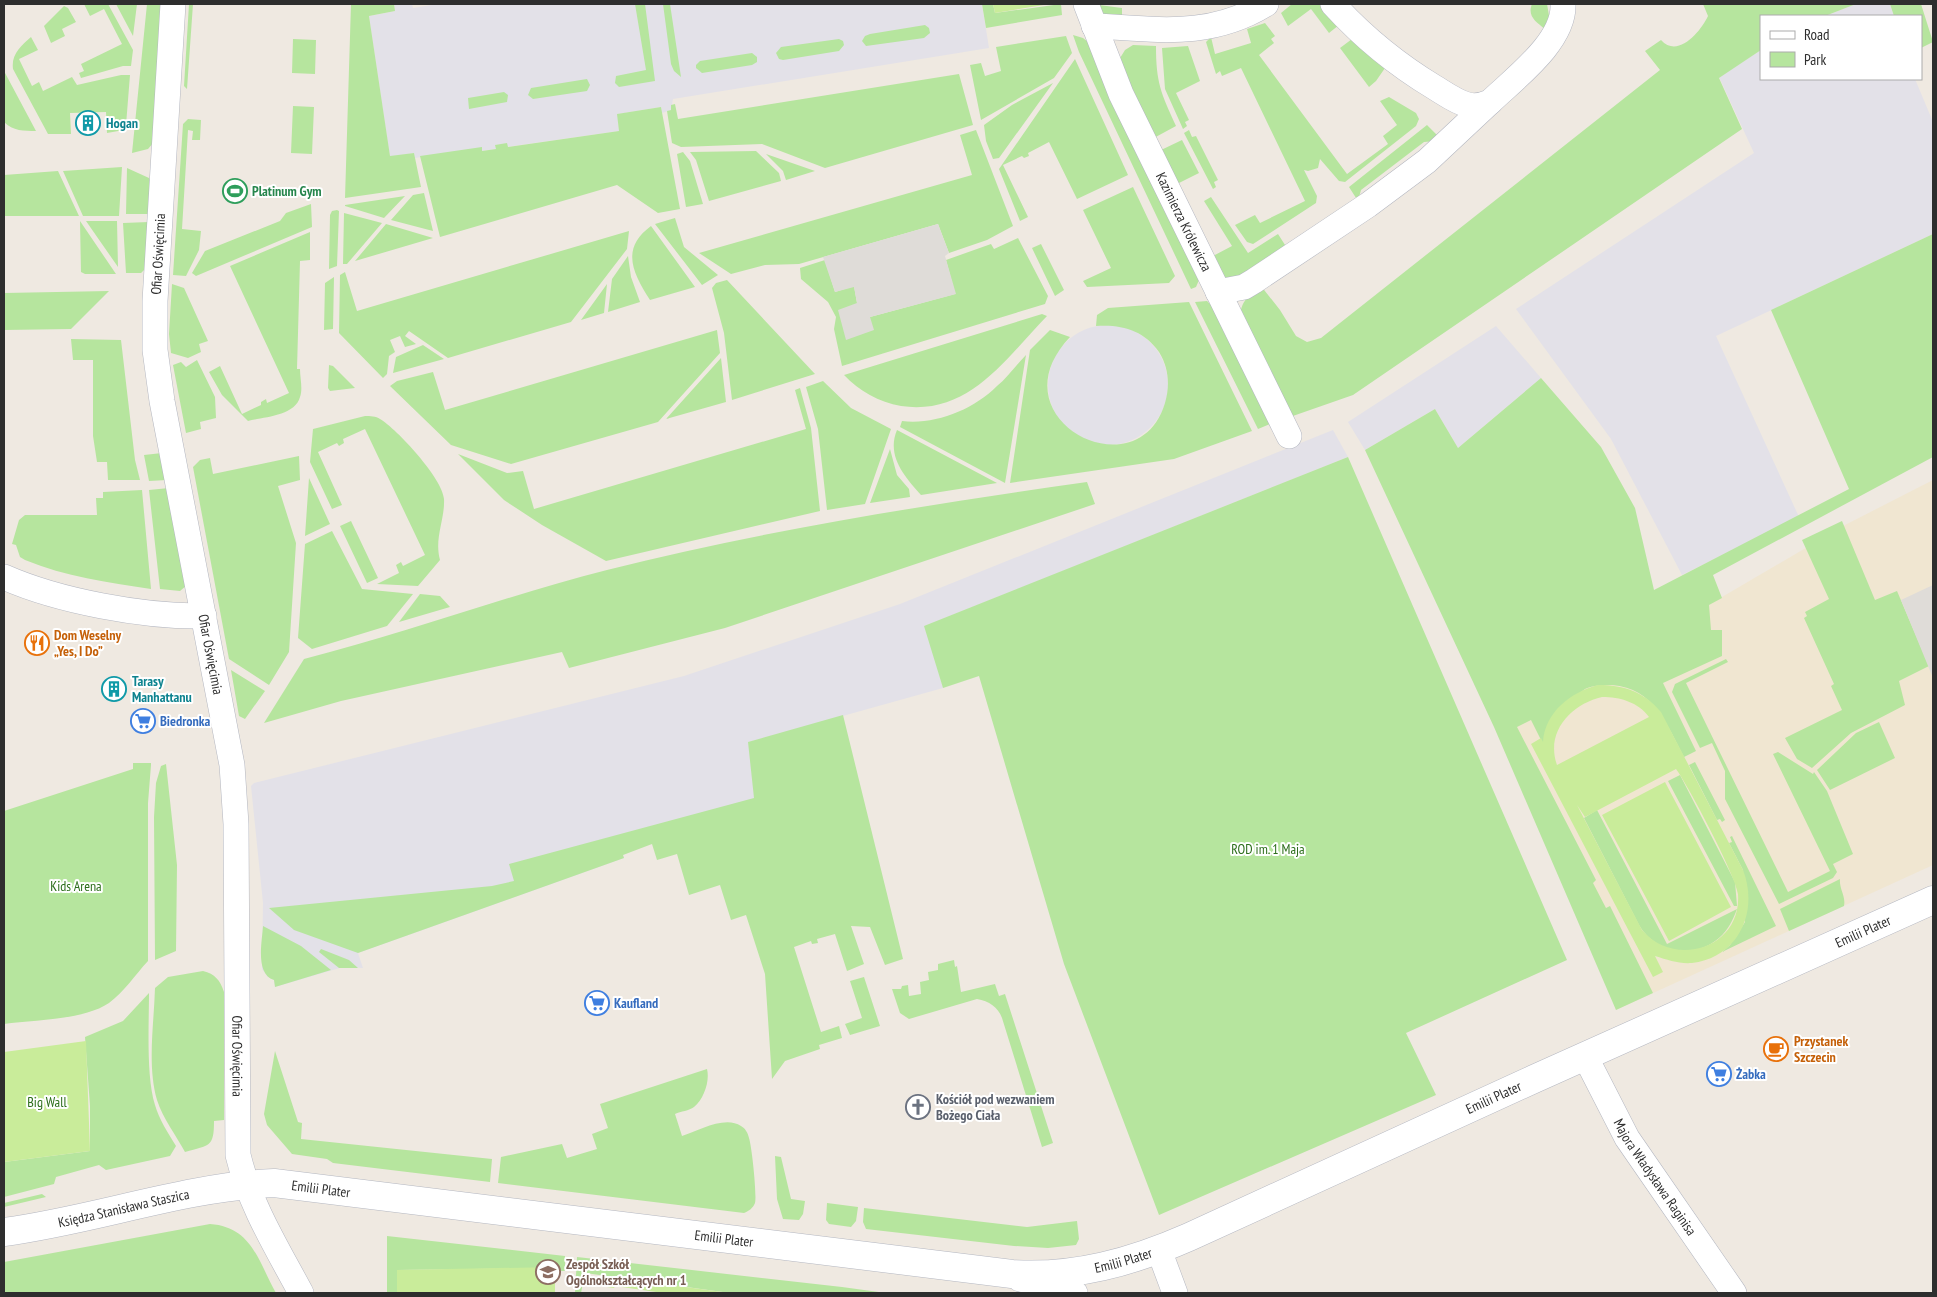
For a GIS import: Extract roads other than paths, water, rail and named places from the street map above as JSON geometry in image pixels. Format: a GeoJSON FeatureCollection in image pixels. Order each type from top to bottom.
{"type":"FeatureCollection","features":[{"type":"Feature","properties":{"kind":"street","name":"Ofiar Oświęcimia"},"geometry":{"type":"LineString","coordinates":[[173,4],[155,301],[155,350],[171,450],[227,735],[234,794],[238,1155],[245,1184],[301,1293]]}},
{"type":"Feature","properties":{"kind":"street"},"geometry":{"type":"LineString","coordinates":[[1090,15],[1173,31],[1196,30],[1239,18],[1266,4]]}},
{"type":"Feature","properties":{"kind":"street"},"geometry":{"type":"LineString","coordinates":[[1333,4],[1383,52],[1419,78],[1468,106],[1481,106],[1490,102]]}},
{"type":"Feature","properties":{"kind":"street"},"geometry":{"type":"LineString","coordinates":[[1218,292],[1244,287],[1254,281],[1368,205],[1427,161],[1534,60],[1548,44],[1558,28],[1563,4]]}},
{"type":"Feature","properties":{"kind":"street","name":"Kazimierza Królewicza"},"geometry":{"type":"LineString","coordinates":[[1090,15],[1121,94],[1289,436]]}},
{"type":"Feature","properties":{"kind":"street"},"geometry":{"type":"LineString","coordinates":[[4,577],[26,587],[85,602],[174,616],[204,616]]}},
{"type":"Feature","properties":{"kind":"street","name":"Emilii Plater"},"geometry":{"type":"LineString","coordinates":[[245,1184],[274,1183],[311,1187],[994,1272],[1032,1275],[1069,1273],[1106,1267],[1159,1250],[1933,900]]}},
{"type":"Feature","properties":{"kind":"street","name":"Majora Władysława Raginisa"},"geometry":{"type":"LineString","coordinates":[[1585,1056],[1627,1138],[1734,1293]]}},
{"type":"Feature","properties":{"kind":"street","name":"Księdza Stanisława Staszica"},"geometry":{"type":"LineString","coordinates":[[4,1232],[38,1228],[245,1184]]}},
{"type":"Feature","properties":{"kind":"street"},"geometry":{"type":"LineString","coordinates":[[1159,1250],[1175,1293]]}},
{"type":"Feature","properties":{"kind":"street"},"geometry":{"type":"LineString","coordinates":[[994,1272],[1075,1293]]}},
{"type":"Feature","properties":{"kind":"place","name":"Hogan"},"geometry":{"type":"Point","coordinates":[88,123]}},
{"type":"Feature","properties":{"kind":"place","name":"Platinum Gym"},"geometry":{"type":"Point","coordinates":[235,191]}},
{"type":"Feature","properties":{"kind":"place","name":"Dom Weselny „Yes, I Do”"},"geometry":{"type":"Point","coordinates":[37,643]}},
{"type":"Feature","properties":{"kind":"place","name":"Tarasy Manhattanu"},"geometry":{"type":"Point","coordinates":[114,689]}},
{"type":"Feature","properties":{"kind":"place","name":"Biedronka"},"geometry":{"type":"Point","coordinates":[143,721]}},
{"type":"Feature","properties":{"kind":"place","name":"Kaufland"},"geometry":{"type":"Point","coordinates":[597,1003]}},
{"type":"Feature","properties":{"kind":"place","name":"Przystanek Szczecin"},"geometry":{"type":"Point","coordinates":[1776,1049]}},
{"type":"Feature","properties":{"kind":"place","name":"Żabka"},"geometry":{"type":"Point","coordinates":[1719,1074]}},
{"type":"Feature","properties":{"kind":"place","name":"Kościół pod wezwaniem Bożego Ciała"},"geometry":{"type":"Point","coordinates":[918,1107]}},
{"type":"Feature","properties":{"kind":"place","name":"Zespół Szkół Ogólnokształcących nr 1"},"geometry":{"type":"Point","coordinates":[548,1272]}},
{"type":"Feature","properties":{"kind":"park label","name":"ROD im. 1 Maja"},"geometry":{"type":"Point","coordinates":[1268,849]}},
{"type":"Feature","properties":{"kind":"park label","name":"Kids Arena"},"geometry":{"type":"Point","coordinates":[76,886]}},
{"type":"Feature","properties":{"kind":"park label","name":"Big Wall"},"geometry":{"type":"Point","coordinates":[47,1102]}}]}
